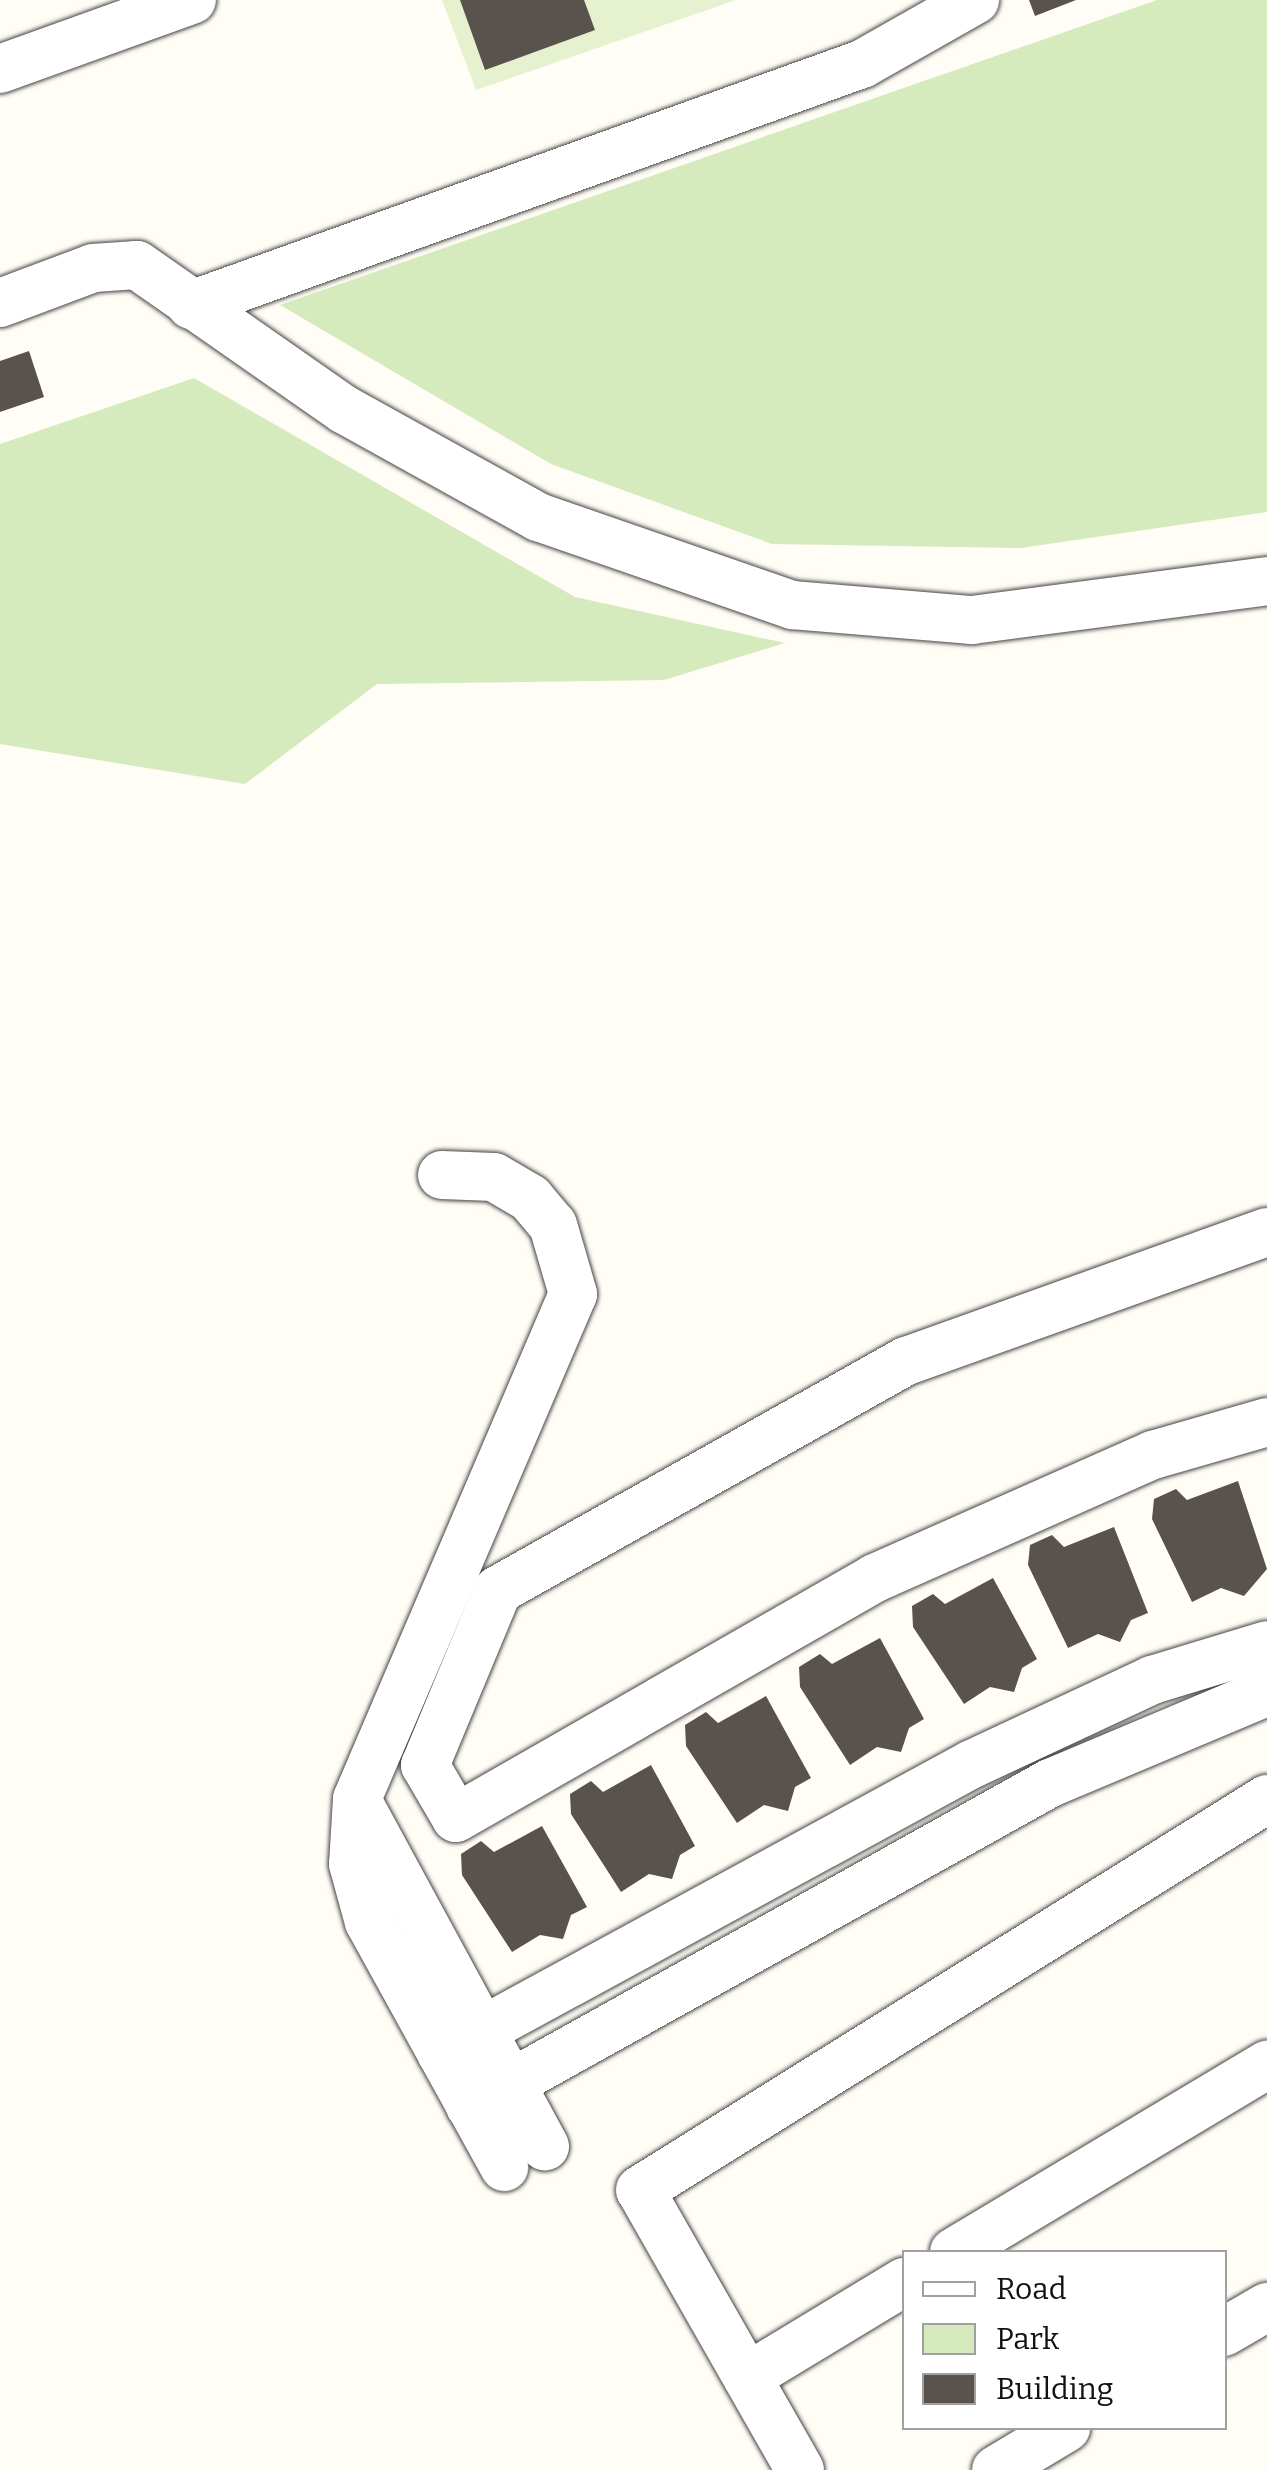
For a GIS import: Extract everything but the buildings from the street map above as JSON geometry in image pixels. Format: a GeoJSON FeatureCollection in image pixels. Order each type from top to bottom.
{"type":"FeatureCollection","features":[{"type":"Feature","properties":{"kind":"street"},"geometry":{"type":"LineString","coordinates":[[0,69],[192,0]]}},
{"type":"Feature","properties":{"kind":"street"},"geometry":{"type":"LineString","coordinates":[[191,305],[862,64],[975,0]]}},
{"type":"Feature","properties":{"kind":"street"},"geometry":{"type":"LineString","coordinates":[[0,303],[93,268],[137,266],[345,410],[538,518],[792,605],[972,620],[1267,581]]}},
{"type":"Feature","properties":{"kind":"street"},"geometry":{"type":"LineString","coordinates":[[442,1175],[494,1177],[530,1198],[565,1252],[573,1294],[356,1798],[354,1864],[369,1922],[441,2054],[490,2095],[525,2157]]}},
{"type":"Feature","properties":{"kind":"street"},"geometry":{"type":"LineString","coordinates":[[1267,1232],[906,1361],[498,1590],[426,1765],[456,1818],[996,1518],[1153,1455],[1267,1422]]}},
{"type":"Feature","properties":{"kind":"street"},"geometry":{"type":"LineString","coordinates":[[441,2054],[972,1764],[1152,1680],[1267,1644]]}},
{"type":"Feature","properties":{"kind":"street"},"geometry":{"type":"LineString","coordinates":[[490,2095],[1050,1782],[1267,1692]]}},
{"type":"Feature","properties":{"kind":"street"},"geometry":{"type":"LineString","coordinates":[[356,1798],[482,2031],[490,2095]]}},
{"type":"Feature","properties":{"kind":"street"},"geometry":{"type":"LineString","coordinates":[[800,2470],[640,2190],[1267,1799]]}},
{"type":"Feature","properties":{"kind":"street"},"geometry":{"type":"LineString","coordinates":[[957,2250],[1267,2065]]}},
{"type":"Feature","properties":{"kind":"street"},"geometry":{"type":"LineString","coordinates":[[747,2376],[902,2283]]}},
{"type":"Feature","properties":{"kind":"street"},"geometry":{"type":"LineString","coordinates":[[1227,2330],[1267,2307]]}},
{"type":"Feature","properties":{"kind":"street"},"geometry":{"type":"LineString","coordinates":[[996,2470],[1063,2430]]}},
{"type":"Feature","properties":{"kind":"green space"},"geometry":{"type":"Polygon","coordinates":[[[442,0],[736,0],[476,90],[442,0]]]}},
{"type":"Feature","properties":{"kind":"green space"},"geometry":{"type":"Polygon","coordinates":[[[1157,0],[1267,0],[1267,512],[1021,548],[772,544],[551,464],[280,305],[1157,0]]]}},
{"type":"Feature","properties":{"kind":"green space"},"geometry":{"type":"Polygon","coordinates":[[[194,378],[575,597],[785,643],[664,680],[377,684],[245,784],[0,744],[0,444],[194,378]]]}}]}
